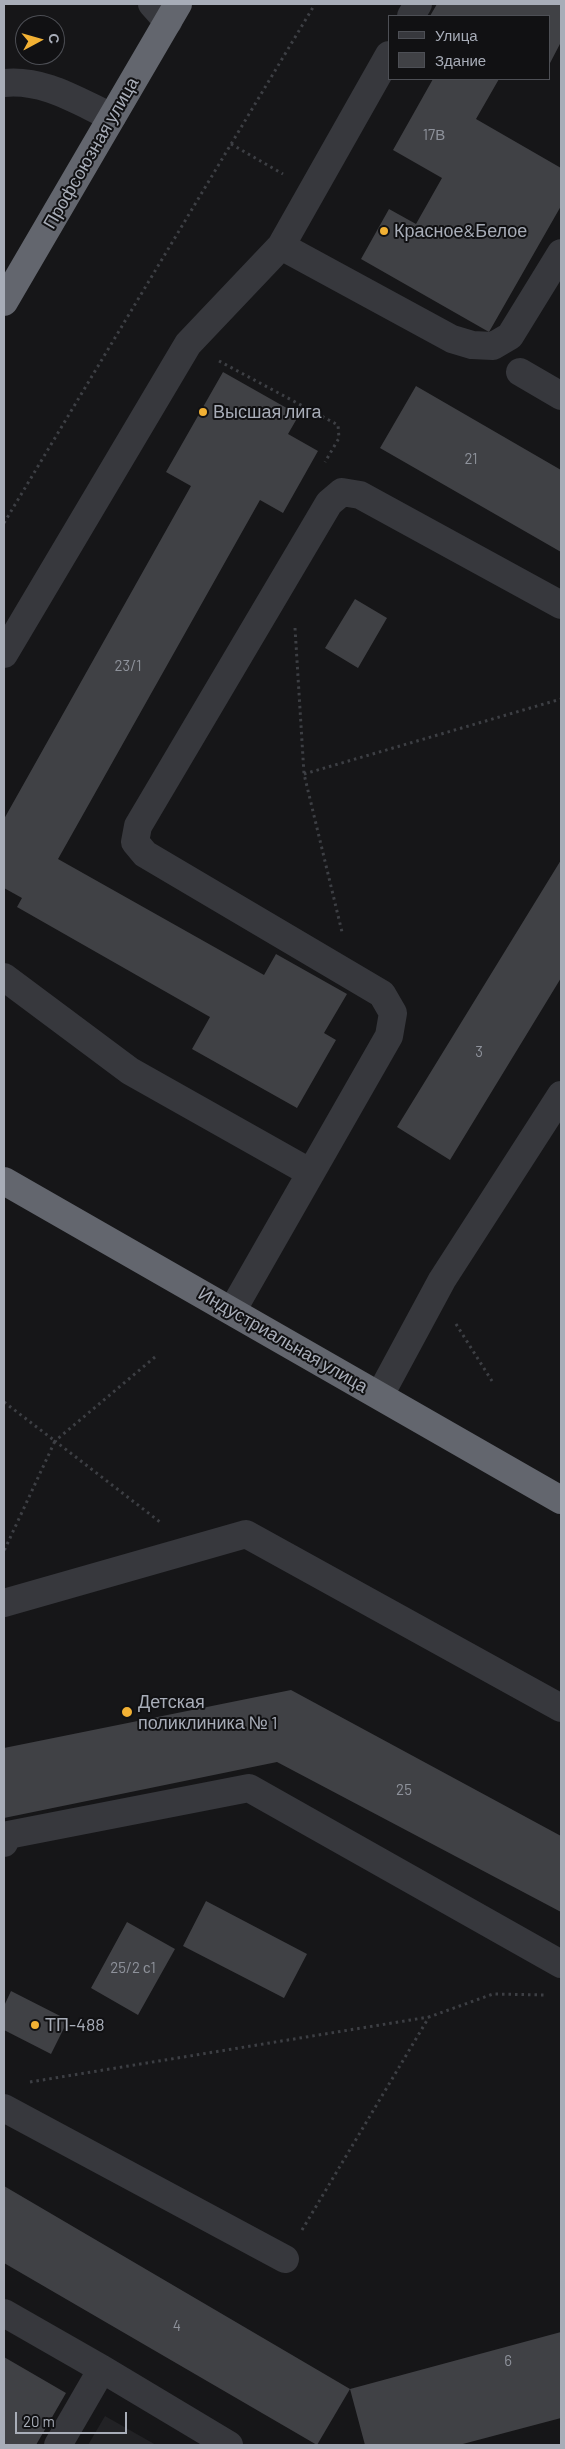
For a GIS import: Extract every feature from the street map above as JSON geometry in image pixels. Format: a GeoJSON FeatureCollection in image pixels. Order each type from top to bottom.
{"type":"FeatureCollection","features":[{"type":"Feature","properties":{"kind":"highway","name":"Профсоюзная улица"},"geometry":{"type":"LineString","coordinates":[[4,302],[112,117],[166,10]]}},
{"type":"Feature","properties":{"kind":"highway","name":"Индустриальная улица"},"geometry":{"type":"LineString","coordinates":[[4,1181],[561,1500]]}},
{"type":"Feature","properties":{"kind":"street"},"geometry":{"type":"LineString","coordinates":[[412,15],[418,4]]}},
{"type":"Feature","properties":{"kind":"street"},"geometry":{"type":"LineString","coordinates":[[4,654],[188,344],[280,246],[388,57]]}},
{"type":"Feature","properties":{"kind":"street"},"geometry":{"type":"LineString","coordinates":[[4,83],[32,83],[46,86],[112,117]]}},
{"type":"Feature","properties":{"kind":"street"},"geometry":{"type":"LineString","coordinates":[[280,246],[452,339],[472,345],[486,346],[493,346],[510,336],[561,253]]}},
{"type":"Feature","properties":{"kind":"street"},"geometry":{"type":"LineString","coordinates":[[520,372],[561,396]]}},
{"type":"Feature","properties":{"kind":"street"},"geometry":{"type":"LineString","coordinates":[[232,1310],[389,1036],[393,1013],[382,994],[145,854],[135,842],[138,826],[324,511],[329,503],[342,492],[360,495],[561,606]]}},
{"type":"Feature","properties":{"kind":"street"},"geometry":{"type":"LineString","coordinates":[[4,977],[130,1071],[310,1173]]}},
{"type":"Feature","properties":{"kind":"street"},"geometry":{"type":"LineString","coordinates":[[380,1395],[442,1280],[561,1095]]}},
{"type":"Feature","properties":{"kind":"street"},"geometry":{"type":"LineString","coordinates":[[4,1603],[246,1534],[561,1708]]}},
{"type":"Feature","properties":{"kind":"street"},"geometry":{"type":"LineString","coordinates":[[4,1843],[8,1835],[249,1788],[561,1964]]}},
{"type":"Feature","properties":{"kind":"street"},"geometry":{"type":"LineString","coordinates":[[4,2108],[286,2259]]}},
{"type":"Feature","properties":{"kind":"street"},"geometry":{"type":"LineString","coordinates":[[4,2313],[102,2368],[229,2445]]}},
{"type":"Feature","properties":{"kind":"street"},"geometry":{"type":"LineString","coordinates":[[58,2445],[102,2368]]}},
{"type":"Feature","properties":{"kind":"path"},"geometry":{"type":"LineString","coordinates":[[4,523],[315,4]]}},
{"type":"Feature","properties":{"kind":"path"},"geometry":{"type":"LineString","coordinates":[[231,144],[312,190]]}},
{"type":"Feature","properties":{"kind":"path"},"geometry":{"type":"LineString","coordinates":[[188,344],[338,424],[339,438],[327,458]]}},
{"type":"Feature","properties":{"kind":"path"},"geometry":{"type":"LineString","coordinates":[[295,625],[304,774],[352,976]]}},
{"type":"Feature","properties":{"kind":"path"},"geometry":{"type":"LineString","coordinates":[[304,774],[561,698]]}},
{"type":"Feature","properties":{"kind":"path"},"geometry":{"type":"LineString","coordinates":[[442,1280],[457,1326],[492,1380]]}},
{"type":"Feature","properties":{"kind":"path"},"geometry":{"type":"LineString","coordinates":[[4,1551],[55,1441],[156,1357]]}},
{"type":"Feature","properties":{"kind":"path"},"geometry":{"type":"LineString","coordinates":[[4,1402],[194,1549]]}},
{"type":"Feature","properties":{"kind":"path"},"geometry":{"type":"LineString","coordinates":[[23,2084],[429,2017],[493,1994],[552,1995]]}},
{"type":"Feature","properties":{"kind":"path"},"geometry":{"type":"LineString","coordinates":[[286,2259],[429,2017]]}},
{"type":"Feature","properties":{"kind":"shaded area"},"geometry":{"type":"Polygon","coordinates":[[[105,2416],[156,2445],[88,2445],[105,2416]]]}},
{"type":"Feature","properties":{"kind":"building"},"geometry":{"type":"Polygon","coordinates":[[[437,4],[561,4],[561,42],[550,63],[550,15],[431,15],[437,4]]]}},
{"type":"Feature","properties":{"kind":"building"},"geometry":{"type":"Polygon","coordinates":[[[432,80],[498,80],[476,119],[561,168],[561,206],[489,332],[361,259],[389,209],[416,224],[442,178],[393,150],[432,80]]]}},
{"type":"Feature","properties":{"kind":"building"},"geometry":{"type":"Polygon","coordinates":[[[223,372],[299,415],[288,434],[318,451],[283,513],[260,500],[58,859],[264,975],[276,954],[347,994],[324,1033],[336,1040],[297,1108],[192,1049],[210,1017],[17,907],[22,898],[4,888],[4,819],[191,486],[166,472],[223,372]]]}},
{"type":"Feature","properties":{"kind":"building"},"geometry":{"type":"Polygon","coordinates":[[[416,386],[561,470],[561,552],[380,448],[416,386]]]}},
{"type":"Feature","properties":{"kind":"building"},"geometry":{"type":"Polygon","coordinates":[[[355,599],[387,618],[358,668],[325,648],[355,599]]]}},
{"type":"Feature","properties":{"kind":"building"},"geometry":{"type":"Polygon","coordinates":[[[561,860],[561,978],[450,1160],[397,1127],[561,860]]]}},
{"type":"Feature","properties":{"kind":"building"},"geometry":{"type":"Polygon","coordinates":[[[291,1690],[561,1836],[561,1912],[277,1762],[4,1818],[4,1748],[291,1690]]]}},
{"type":"Feature","properties":{"kind":"building"},"geometry":{"type":"Polygon","coordinates":[[[206,1901],[307,1954],[284,1998],[183,1946],[206,1901]]]}},
{"type":"Feature","properties":{"kind":"building"},"geometry":{"type":"Polygon","coordinates":[[[127,1922],[175,1949],[138,2015],[91,1988],[127,1922]]]}},
{"type":"Feature","properties":{"kind":"building","name":"ТП-488"},"geometry":{"type":"Polygon","coordinates":[[[11,1991],[68,2020],[51,2054],[4,2030],[4,2006],[11,1991]]]}},
{"type":"Feature","properties":{"kind":"building"},"geometry":{"type":"Polygon","coordinates":[[[4,2186],[350,2389],[317,2445],[4,2263],[4,2186]]]}},
{"type":"Feature","properties":{"kind":"building"},"geometry":{"type":"Polygon","coordinates":[[[561,2332],[561,2418],[459,2445],[365,2445],[350,2389],[561,2332]]]}},
{"type":"Feature","properties":{"kind":"building"},"geometry":{"type":"Polygon","coordinates":[[[4,2357],[66,2393],[36,2445],[4,2445],[4,2357]]]}},
{"type":"Feature","properties":{"kind":"place","name":"Красное&Белое"},"geometry":{"type":"Point","coordinates":[384,231]}},
{"type":"Feature","properties":{"kind":"place","name":"Высшая лига"},"geometry":{"type":"Point","coordinates":[203,412]}},
{"type":"Feature","properties":{"kind":"place","name":"Детская поликлиника № 1"},"geometry":{"type":"Point","coordinates":[127,1712]}},
{"type":"Feature","properties":{"kind":"place","name":"ТП-488"},"geometry":{"type":"Point","coordinates":[35,2025]}}]}
